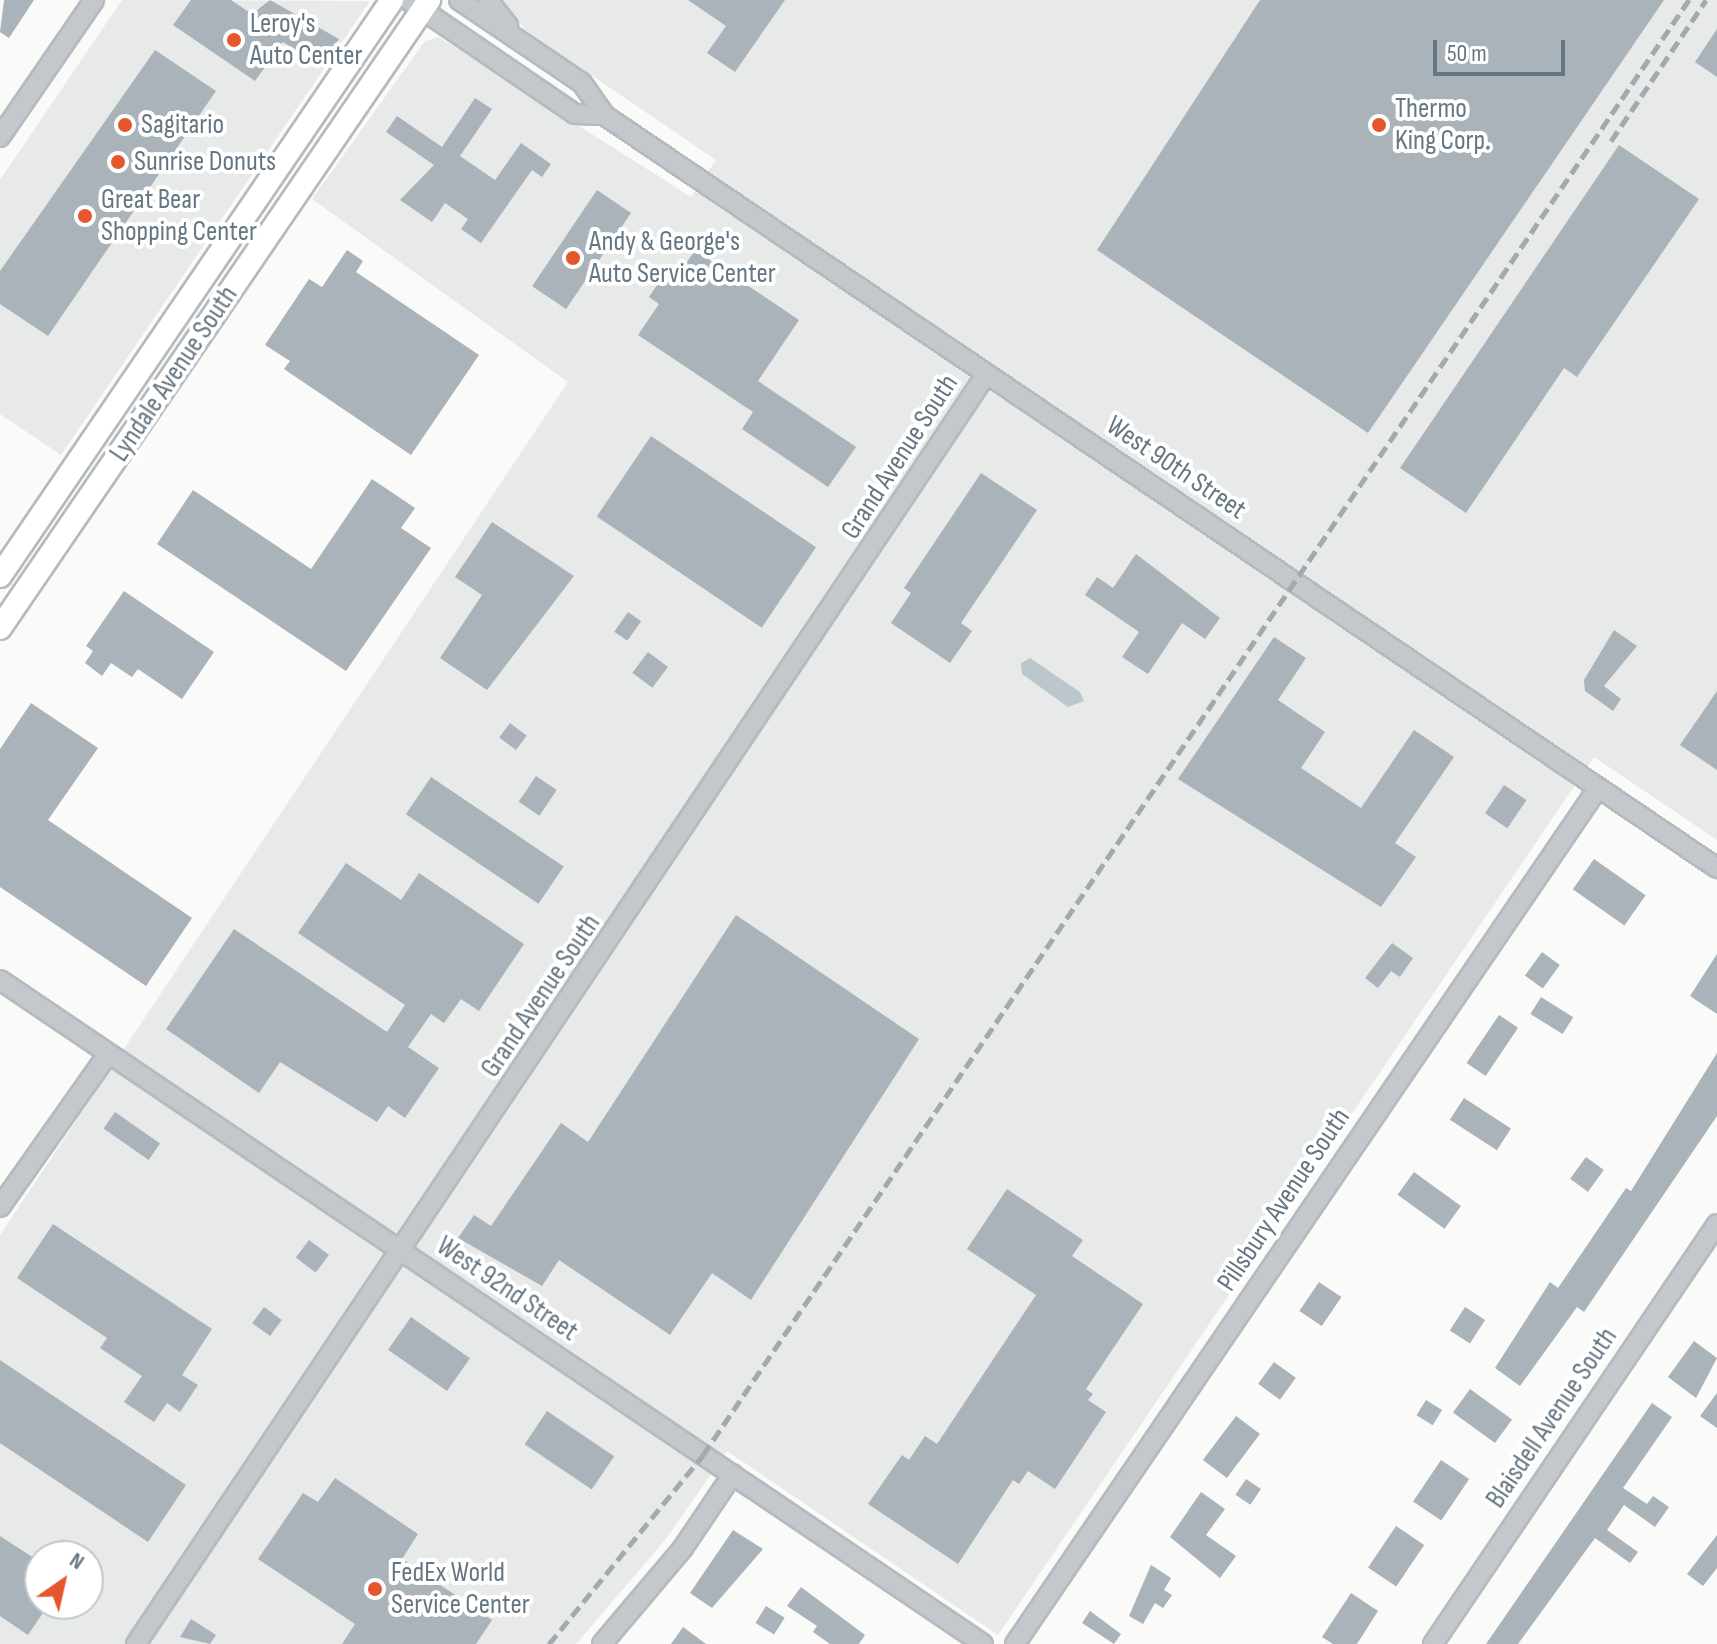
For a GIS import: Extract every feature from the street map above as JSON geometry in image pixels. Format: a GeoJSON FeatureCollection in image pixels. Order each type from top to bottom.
{"type":"FeatureCollection","features":[{"type":"Feature","properties":{"kind":"main road","name":"Lyndale Avenue South"},"geometry":{"type":"LineString","coordinates":[[0,576],[392,0]]}},
{"type":"Feature","properties":{"kind":"main road","name":"Lyndale Avenue South"},"geometry":{"type":"LineString","coordinates":[[0,628],[420,3]]}},
{"type":"Feature","properties":{"kind":"street"},"geometry":{"type":"LineString","coordinates":[[0,137],[94,0]]}},
{"type":"Feature","properties":{"kind":"street","name":"West 90th Street"},"geometry":{"type":"LineString","coordinates":[[459,0],[582,83],[604,115],[1717,868]]}},
{"type":"Feature","properties":{"kind":"street"},"geometry":{"type":"LineString","coordinates":[[488,0],[519,40]]}},
{"type":"Feature","properties":{"kind":"street","name":"West 90th Street"},"geometry":{"type":"LineString","coordinates":[[420,3],[575,114],[604,115]]}},
{"type":"Feature","properties":{"kind":"street","name":"Grand Avenue South"},"geometry":{"type":"LineString","coordinates":[[136,1644],[403,1252],[986,375]]}},
{"type":"Feature","properties":{"kind":"street","name":"Pillsbury Avenue South"},"geometry":{"type":"LineString","coordinates":[[1015,1644],[1598,788]]}},
{"type":"Feature","properties":{"kind":"street","name":"West 92nd Street"},"geometry":{"type":"LineString","coordinates":[[0,980],[983,1644]]}},
{"type":"Feature","properties":{"kind":"street"},"geometry":{"type":"LineString","coordinates":[[0,1207],[108,1054]]}},
{"type":"Feature","properties":{"kind":"street","name":"Blaisdell Avenue South"},"geometry":{"type":"LineString","coordinates":[[1433,1644],[1717,1224]]}},
{"type":"Feature","properties":{"kind":"street"},"geometry":{"type":"LineString","coordinates":[[602,1644],[733,1474]]}},
{"type":"Feature","properties":{"kind":"shaded area"},"geometry":{"type":"Polygon","coordinates":[[[122,0],[370,1],[61,455],[0,414],[0,180],[122,0]]]}},
{"type":"Feature","properties":{"kind":"shaded area"},"geometry":{"type":"Polygon","coordinates":[[[503,0],[1717,0],[1717,840],[1594,757],[998,1635],[727,1451],[666,1539],[576,1644],[0,1644],[0,1235],[568,382],[312,199],[425,41],[439,37],[691,197],[716,160],[525,30],[503,0]]]}},
{"type":"Feature","properties":{"kind":"shaded area"},"geometry":{"type":"Polygon","coordinates":[[[1030,658],[1080,692],[1084,701],[1068,707],[1022,674],[1021,663],[1030,658]]]}},
{"type":"Feature","properties":{"kind":"building"},"geometry":{"type":"Polygon","coordinates":[[[4,0],[34,0],[9,38],[0,32],[4,0]]]}},
{"type":"Feature","properties":{"kind":"building","name":"Leroy's Auto Center"},"geometry":{"type":"Polygon","coordinates":[[[191,0],[231,0],[252,14],[270,0],[339,39],[321,66],[283,42],[255,81],[173,25],[191,0]]]}},
{"type":"Feature","properties":{"kind":"building"},"geometry":{"type":"Polygon","coordinates":[[[688,0],[785,0],[735,72],[707,53],[726,26],[688,0]]]}},
{"type":"Feature","properties":{"kind":"building","name":"Thermo King Corp."},"geometry":{"type":"Polygon","coordinates":[[[1260,0],[1664,0],[1368,433],[1097,250],[1260,0]]]}},
{"type":"Feature","properties":{"kind":"building"},"geometry":{"type":"Polygon","coordinates":[[[1717,29],[1717,77],[1695,62],[1717,29]]]}},
{"type":"Feature","properties":{"kind":"building","name":"Great Bear Shopping Center"},"geometry":{"type":"Polygon","coordinates":[[[155,50],[216,91],[48,336],[0,304],[0,271],[155,50]]]}},
{"type":"Feature","properties":{"kind":"building"},"geometry":{"type":"Polygon","coordinates":[[[475,98],[492,109],[460,156],[495,180],[521,143],[551,164],[542,177],[532,170],[481,243],[461,229],[468,219],[445,203],[432,222],[400,200],[434,165],[386,132],[397,116],[442,147],[475,98]]]}},
{"type":"Feature","properties":{"kind":"building"},"geometry":{"type":"Polygon","coordinates":[[[1619,145],[1699,199],[1577,377],[1564,368],[1466,513],[1400,468],[1619,145]]]}},
{"type":"Feature","properties":{"kind":"building"},"geometry":{"type":"Polygon","coordinates":[[[597,190],[631,213],[566,309],[532,286],[597,190]]]}},
{"type":"Feature","properties":{"kind":"building"},"geometry":{"type":"Polygon","coordinates":[[[347,250],[363,261],[356,272],[479,355],[411,455],[284,369],[290,361],[265,345],[309,279],[322,287],[347,250]]]}},
{"type":"Feature","properties":{"kind":"building"},"geometry":{"type":"Polygon","coordinates":[[[695,250],[799,320],[758,381],[856,447],[828,487],[742,429],[753,412],[638,335],[659,304],[649,297],[667,270],[677,277],[695,250]]]}},
{"type":"Feature","properties":{"kind":"building"},"geometry":{"type":"Polygon","coordinates":[[[651,436],[816,547],[762,628],[597,516],[651,436]]]}},
{"type":"Feature","properties":{"kind":"building"},"geometry":{"type":"Polygon","coordinates":[[[981,473],[1037,510],[961,623],[972,631],[950,663],[891,623],[911,593],[904,588],[981,473]]]}},
{"type":"Feature","properties":{"kind":"building"},"geometry":{"type":"Polygon","coordinates":[[[372,479],[415,508],[401,528],[431,548],[346,671],[157,544],[193,490],[311,569],[372,479]]]}},
{"type":"Feature","properties":{"kind":"building"},"geometry":{"type":"Polygon","coordinates":[[[492,522],[574,576],[487,690],[440,658],[482,595],[455,577],[492,522]]]}},
{"type":"Feature","properties":{"kind":"building"},"geometry":{"type":"Polygon","coordinates":[[[1136,554],[1220,618],[1205,639],[1182,623],[1148,674],[1122,657],[1139,632],[1085,595],[1097,577],[1113,588],[1136,554]]]}},
{"type":"Feature","properties":{"kind":"building"},"geometry":{"type":"Polygon","coordinates":[[[124,591],[214,652],[182,699],[138,669],[132,677],[111,663],[102,676],[85,663],[93,651],[86,646],[124,591]]]}},
{"type":"Feature","properties":{"kind":"building"},"geometry":{"type":"Polygon","coordinates":[[[628,612],[641,621],[627,641],[614,632],[628,612]]]}},
{"type":"Feature","properties":{"kind":"building"},"geometry":{"type":"Polygon","coordinates":[[[1614,630],[1637,646],[1604,686],[1621,699],[1613,711],[1585,691],[1584,680],[1614,630]]]}},
{"type":"Feature","properties":{"kind":"building"},"geometry":{"type":"Polygon","coordinates":[[[1274,637],[1306,658],[1278,700],[1325,732],[1301,768],[1361,808],[1414,730],[1454,757],[1395,843],[1416,857],[1381,907],[1178,779],[1274,637]]]}},
{"type":"Feature","properties":{"kind":"building"},"geometry":{"type":"Polygon","coordinates":[[[648,652],[668,667],[652,688],[632,673],[648,652]]]}},
{"type":"Feature","properties":{"kind":"building"},"geometry":{"type":"Polygon","coordinates":[[[1717,691],[1717,770],[1680,745],[1717,691]]]}},
{"type":"Feature","properties":{"kind":"building"},"geometry":{"type":"Polygon","coordinates":[[[31,703],[98,748],[48,820],[192,918],[146,986],[0,887],[0,749],[31,703]]]}},
{"type":"Feature","properties":{"kind":"building"},"geometry":{"type":"Polygon","coordinates":[[[510,723],[527,736],[516,750],[499,737],[510,723]]]}},
{"type":"Feature","properties":{"kind":"building"},"geometry":{"type":"Polygon","coordinates":[[[536,776],[557,790],[539,816],[519,802],[536,776]]]}},
{"type":"Feature","properties":{"kind":"building"},"geometry":{"type":"Polygon","coordinates":[[[431,777],[564,866],[538,904],[406,814],[431,777]]]}},
{"type":"Feature","properties":{"kind":"building"},"geometry":{"type":"Polygon","coordinates":[[[1504,785],[1526,800],[1507,828],[1485,813],[1504,785]]]}},
{"type":"Feature","properties":{"kind":"building"},"geometry":{"type":"Polygon","coordinates":[[[1594,859],[1646,895],[1624,925],[1573,889],[1594,859]]]}},
{"type":"Feature","properties":{"kind":"building"},"geometry":{"type":"Polygon","coordinates":[[[346,863],[401,900],[419,873],[524,944],[479,1011],[461,999],[444,1023],[431,1014],[408,1047],[439,1068],[405,1118],[388,1106],[377,1122],[280,1062],[259,1093],[166,1029],[234,929],[387,1032],[405,1005],[298,933],[346,863]]]}},
{"type":"Feature","properties":{"kind":"building"},"geometry":{"type":"Polygon","coordinates":[[[736,915],[919,1039],[751,1300],[712,1273],[670,1335],[559,1260],[542,1286],[458,1238],[474,1215],[491,1226],[561,1123],[588,1142],[736,915]]]}},
{"type":"Feature","properties":{"kind":"building"},"geometry":{"type":"Polygon","coordinates":[[[1392,943],[1413,958],[1400,977],[1391,971],[1378,988],[1365,978],[1392,943]]]}},
{"type":"Feature","properties":{"kind":"building"},"geometry":{"type":"Polygon","coordinates":[[[1542,952],[1560,965],[1543,988],[1525,975],[1542,952]]]}},
{"type":"Feature","properties":{"kind":"building"},"geometry":{"type":"Polygon","coordinates":[[[1717,954],[1717,1014],[1690,996],[1717,954]]]}},
{"type":"Feature","properties":{"kind":"building"},"geometry":{"type":"Polygon","coordinates":[[[1541,997],[1573,1017],[1563,1034],[1530,1014],[1541,997]]]}},
{"type":"Feature","properties":{"kind":"building"},"geometry":{"type":"Polygon","coordinates":[[[1499,1015],[1518,1028],[1486,1076],[1467,1063],[1499,1015]]]}},
{"type":"Feature","properties":{"kind":"building"},"geometry":{"type":"Polygon","coordinates":[[[1717,1053],[1717,1116],[1584,1312],[1577,1307],[1520,1386],[1495,1368],[1550,1282],[1558,1288],[1626,1188],[1631,1191],[1717,1053]]]}},
{"type":"Feature","properties":{"kind":"building"},"geometry":{"type":"Polygon","coordinates":[[[1464,1098],[1511,1128],[1497,1150],[1450,1120],[1464,1098]]]}},
{"type":"Feature","properties":{"kind":"building"},"geometry":{"type":"Polygon","coordinates":[[[115,1112],[160,1144],[149,1160],[104,1128],[115,1112]]]}},
{"type":"Feature","properties":{"kind":"building"},"geometry":{"type":"Polygon","coordinates":[[[1586,1157],[1604,1170],[1588,1192],[1570,1179],[1586,1157]]]}},
{"type":"Feature","properties":{"kind":"building"},"geometry":{"type":"Polygon","coordinates":[[[1414,1172],[1461,1206],[1444,1229],[1398,1195],[1414,1172]]]}},
{"type":"Feature","properties":{"kind":"building"},"geometry":{"type":"Polygon","coordinates":[[[1007,1189],[1083,1240],[1072,1256],[1143,1304],[1086,1389],[1093,1394],[1088,1400],[1106,1412],[1055,1489],[1028,1471],[1019,1484],[1013,1480],[958,1564],[868,1504],[902,1455],[909,1460],[925,1436],[937,1444],[1036,1295],[967,1249],[1007,1189]]]}},
{"type":"Feature","properties":{"kind":"building"},"geometry":{"type":"Polygon","coordinates":[[[53,1224],[212,1329],[182,1375],[198,1385],[180,1412],[167,1403],[154,1422],[124,1402],[142,1376],[100,1348],[107,1338],[17,1278],[53,1224]]]}},
{"type":"Feature","properties":{"kind":"building"},"geometry":{"type":"Polygon","coordinates":[[[309,1240],[329,1255],[316,1273],[296,1258],[309,1240]]]}},
{"type":"Feature","properties":{"kind":"building"},"geometry":{"type":"Polygon","coordinates":[[[1319,1282],[1341,1297],[1322,1326],[1299,1311],[1319,1282]]]}},
{"type":"Feature","properties":{"kind":"building"},"geometry":{"type":"Polygon","coordinates":[[[264,1307],[282,1320],[270,1336],[252,1323],[264,1307]]]}},
{"type":"Feature","properties":{"kind":"building"},"geometry":{"type":"Polygon","coordinates":[[[1465,1307],[1485,1320],[1470,1344],[1450,1330],[1465,1307]]]}},
{"type":"Feature","properties":{"kind":"building"},"geometry":{"type":"Polygon","coordinates":[[[411,1317],[470,1358],[447,1391],[388,1350],[411,1317]]]}},
{"type":"Feature","properties":{"kind":"building"},"geometry":{"type":"Polygon","coordinates":[[[1694,1341],[1717,1358],[1696,1398],[1668,1377],[1694,1341]]]}},
{"type":"Feature","properties":{"kind":"building"},"geometry":{"type":"Polygon","coordinates":[[[0,1360],[186,1485],[148,1542],[0,1443],[0,1360]]]}},
{"type":"Feature","properties":{"kind":"building"},"geometry":{"type":"Polygon","coordinates":[[[1274,1362],[1296,1378],[1280,1400],[1258,1384],[1274,1362]]]}},
{"type":"Feature","properties":{"kind":"building"},"geometry":{"type":"Polygon","coordinates":[[[1470,1389],[1512,1420],[1495,1443],[1453,1412],[1470,1389]]]}},
{"type":"Feature","properties":{"kind":"building"},"geometry":{"type":"Polygon","coordinates":[[[1717,1393],[1717,1428],[1700,1416],[1717,1393]]]}},
{"type":"Feature","properties":{"kind":"building"},"geometry":{"type":"Polygon","coordinates":[[[1426,1400],[1442,1410],[1433,1425],[1416,1415],[1426,1400]]]}},
{"type":"Feature","properties":{"kind":"building"},"geometry":{"type":"Polygon","coordinates":[[[1652,1403],[1672,1417],[1623,1488],[1647,1504],[1653,1496],[1669,1507],[1655,1527],[1624,1505],[1607,1530],[1638,1552],[1630,1563],[1595,1538],[1518,1644],[1486,1644],[1652,1403]]]}},
{"type":"Feature","properties":{"kind":"building"},"geometry":{"type":"Polygon","coordinates":[[[547,1411],[614,1456],[592,1489],[525,1444],[547,1411]]]}},
{"type":"Feature","properties":{"kind":"building"},"geometry":{"type":"Polygon","coordinates":[[[1236,1416],[1260,1434],[1227,1478],[1203,1460],[1236,1416]]]}},
{"type":"Feature","properties":{"kind":"building"},"geometry":{"type":"Polygon","coordinates":[[[1441,1460],[1469,1479],[1441,1520],[1413,1501],[1441,1460]]]}},
{"type":"Feature","properties":{"kind":"building","name":"FedEx World Service Center"},"geometry":{"type":"Polygon","coordinates":[[[335,1478],[418,1534],[402,1559],[492,1620],[476,1644],[342,1644],[355,1624],[258,1559],[303,1493],[318,1502],[335,1478]]]}},
{"type":"Feature","properties":{"kind":"building"},"geometry":{"type":"Polygon","coordinates":[[[1246,1479],[1261,1489],[1250,1505],[1235,1495],[1246,1479]]]}},
{"type":"Feature","properties":{"kind":"building"},"geometry":{"type":"Polygon","coordinates":[[[1201,1492],[1225,1509],[1206,1535],[1236,1556],[1220,1578],[1170,1537],[1201,1492]]]}},
{"type":"Feature","properties":{"kind":"building"},"geometry":{"type":"Polygon","coordinates":[[[1396,1526],[1424,1545],[1396,1586],[1368,1567],[1396,1526]]]}},
{"type":"Feature","properties":{"kind":"building"},"geometry":{"type":"Polygon","coordinates":[[[733,1530],[763,1549],[712,1608],[690,1593],[733,1530]]]}},
{"type":"Feature","properties":{"kind":"building"},"geometry":{"type":"Polygon","coordinates":[[[1717,1535],[1717,1568],[1703,1586],[1687,1574],[1717,1535]]]}},
{"type":"Feature","properties":{"kind":"building"},"geometry":{"type":"Polygon","coordinates":[[[0,1536],[24,1552],[24,1620],[38,1620],[28,1635],[0,1616],[0,1536]]]}},
{"type":"Feature","properties":{"kind":"building"},"geometry":{"type":"Polygon","coordinates":[[[1151,1565],[1171,1578],[1164,1590],[1172,1595],[1163,1608],[1155,1603],[1143,1624],[1129,1616],[1151,1565]]]}},
{"type":"Feature","properties":{"kind":"building"},"geometry":{"type":"Polygon","coordinates":[[[801,1587],[865,1635],[859,1644],[830,1644],[813,1632],[817,1626],[787,1606],[801,1587]]]}},
{"type":"Feature","properties":{"kind":"building"},"geometry":{"type":"Polygon","coordinates":[[[1351,1593],[1378,1611],[1357,1644],[1333,1644],[1322,1637],[1351,1593]]]}},
{"type":"Feature","properties":{"kind":"building"},"geometry":{"type":"Polygon","coordinates":[[[766,1606],[785,1618],[774,1635],[755,1623],[766,1606]]]}},
{"type":"Feature","properties":{"kind":"building"},"geometry":{"type":"Polygon","coordinates":[[[1090,1611],[1121,1634],[1114,1644],[1082,1623],[1090,1611]]]}},
{"type":"Feature","properties":{"kind":"building"},"geometry":{"type":"Polygon","coordinates":[[[191,1619],[216,1635],[210,1644],[180,1637],[191,1619]]]}},
{"type":"Feature","properties":{"kind":"building"},"geometry":{"type":"Polygon","coordinates":[[[683,1627],[706,1644],[671,1644],[683,1627]]]}},
{"type":"Feature","properties":{"kind":"railway"},"geometry":{"type":"LineString","coordinates":[[549,1644],[703,1455],[1689,0]]}},
{"type":"Feature","properties":{"kind":"railway"},"geometry":{"type":"LineString","coordinates":[[1611,141],[1706,0]]}},
{"type":"Feature","properties":{"kind":"place","name":"Leroy's Auto Center"},"geometry":{"type":"Point","coordinates":[234,40]}},
{"type":"Feature","properties":{"kind":"place","name":"Sagitario"},"geometry":{"type":"Point","coordinates":[125,125]}},
{"type":"Feature","properties":{"kind":"place","name":"Thermo King Corp."},"geometry":{"type":"Point","coordinates":[1379,125]}},
{"type":"Feature","properties":{"kind":"place","name":"Sunrise Donuts"},"geometry":{"type":"Point","coordinates":[118,162]}},
{"type":"Feature","properties":{"kind":"place","name":"Great Bear Shopping Center"},"geometry":{"type":"Point","coordinates":[85,216]}},
{"type":"Feature","properties":{"kind":"place","name":"Andy & George's Auto Service Center"},"geometry":{"type":"Point","coordinates":[573,258]}},
{"type":"Feature","properties":{"kind":"place","name":"FedEx World Service Center"},"geometry":{"type":"Point","coordinates":[375,1589]}}]}
